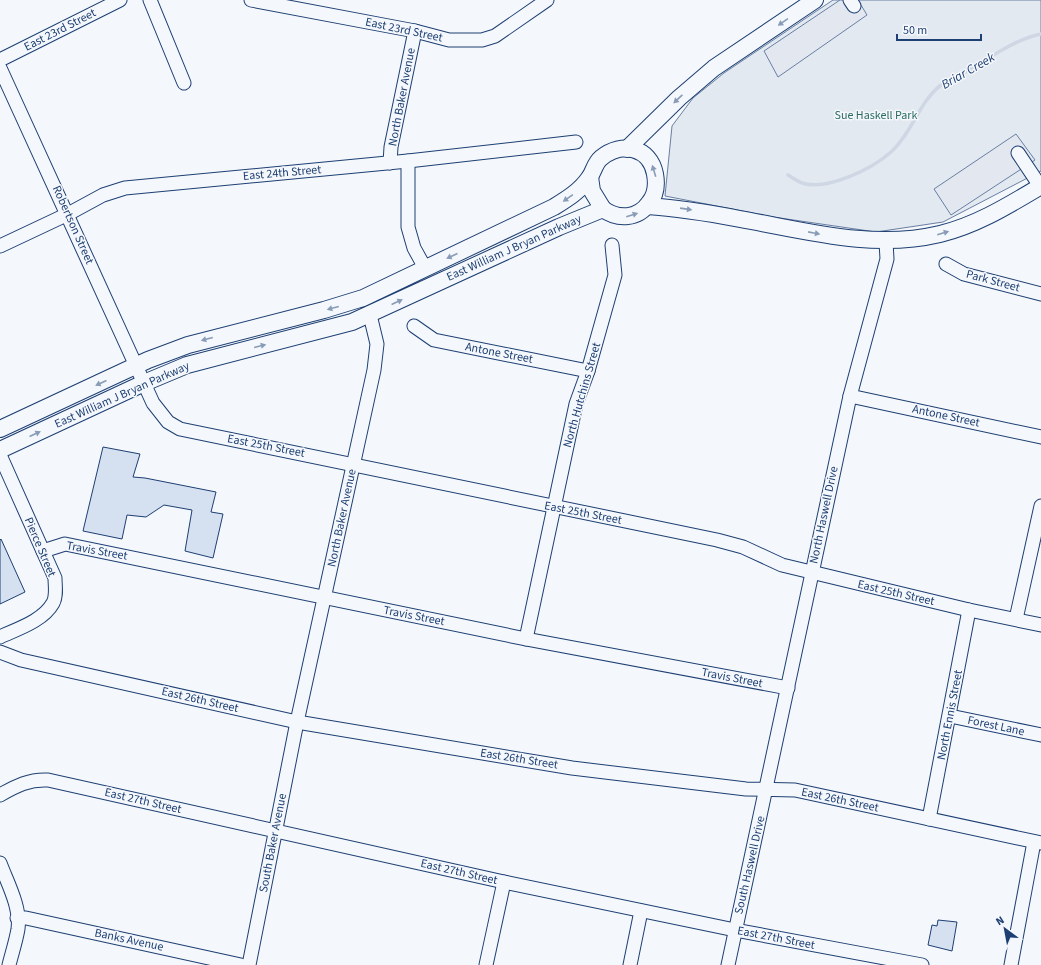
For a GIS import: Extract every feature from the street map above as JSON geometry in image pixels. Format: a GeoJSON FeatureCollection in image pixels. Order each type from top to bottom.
{"type":"FeatureCollection","features":[{"type":"Feature","properties":{"kind":"main road"},"geometry":{"type":"LineString","coordinates":[[627,149],[679,98],[714,68],[815,0]]}},
{"type":"Feature","properties":{"kind":"main road"},"geometry":{"type":"LineString","coordinates":[[590,177],[592,191],[604,209],[614,215],[627,217],[638,213],[647,206],[655,190],[654,170],[646,155],[637,150],[627,149]]}},
{"type":"Feature","properties":{"kind":"main road","name":"East William J Bryan Parkway"},"geometry":{"type":"LineString","coordinates":[[0,430],[136,366],[188,345],[347,304],[554,207],[578,191],[590,177],[594,166],[603,156],[615,150],[627,149]]}},
{"type":"Feature","properties":{"kind":"main road"},"geometry":{"type":"LineString","coordinates":[[647,206],[708,213],[824,235],[886,242],[942,234],[965,226],[987,217],[1041,186]]}},
{"type":"Feature","properties":{"kind":"main road","name":"East William J Bryan Parkway"},"geometry":{"type":"LineString","coordinates":[[0,450],[144,383],[187,365],[332,328],[370,315],[559,227],[604,209]]}},
{"type":"Feature","properties":{"kind":"street","name":"East 23rd Street"},"geometry":{"type":"LineString","coordinates":[[0,60],[120,0]]}},
{"type":"Feature","properties":{"kind":"street"},"geometry":{"type":"LineString","coordinates":[[150,0],[184,83]]}},
{"type":"Feature","properties":{"kind":"street","name":"East 23rd Street"},"geometry":{"type":"LineString","coordinates":[[251,0],[415,31],[449,40],[482,40],[495,36],[548,0]]}},
{"type":"Feature","properties":{"kind":"street","name":"North Baker Avenue"},"geometry":{"type":"LineString","coordinates":[[390,163],[391,147],[415,31]]}},
{"type":"Feature","properties":{"kind":"street","name":"Robertson Street"},"geometry":{"type":"LineString","coordinates":[[0,68],[144,383]]}},
{"type":"Feature","properties":{"kind":"street","name":"East 24th Street"},"geometry":{"type":"LineString","coordinates":[[0,246],[68,214],[103,195],[125,188],[390,163],[576,142]]}},
{"type":"Feature","properties":{"kind":"street"},"geometry":{"type":"LineString","coordinates":[[1018,153],[1041,186]]}},
{"type":"Feature","properties":{"kind":"street","name":"North Baker Avenue"},"geometry":{"type":"LineString","coordinates":[[408,161],[408,227],[414,248],[425,268]]}},
{"type":"Feature","properties":{"kind":"street","name":"North Haswell Drive"},"geometry":{"type":"LineString","coordinates":[[767,789],[850,396],[887,259],[886,242]]}},
{"type":"Feature","properties":{"kind":"street","name":"North Hutchins Street"},"geometry":{"type":"LineString","coordinates":[[526,639],[576,404],[588,371],[615,275],[612,245]]}},
{"type":"Feature","properties":{"kind":"street","name":"Park Street"},"geometry":{"type":"LineString","coordinates":[[946,264],[964,274],[1041,294]]}},
{"type":"Feature","properties":{"kind":"street","name":"North Baker Avenue"},"geometry":{"type":"LineString","coordinates":[[297,722],[374,370],[377,344],[370,315]]}},
{"type":"Feature","properties":{"kind":"street","name":"Antone Street"},"geometry":{"type":"LineString","coordinates":[[414,326],[434,340],[588,371]]}},
{"type":"Feature","properties":{"kind":"street","name":"East 25th Street"},"geometry":{"type":"LineString","coordinates":[[144,383],[160,414],[168,422],[180,429],[717,540],[743,547],[782,566],[1041,625]]}},
{"type":"Feature","properties":{"kind":"street","name":"Antone Street"},"geometry":{"type":"LineString","coordinates":[[850,396],[1041,436]]}},
{"type":"Feature","properties":{"kind":"street","name":"Pierce Street"},"geometry":{"type":"LineString","coordinates":[[0,455],[55,578],[54,602],[39,618],[0,637]]}},
{"type":"Feature","properties":{"kind":"street"},"geometry":{"type":"LineString","coordinates":[[1016,619],[1041,506]]}},
{"type":"Feature","properties":{"kind":"street","name":"Travis Street"},"geometry":{"type":"LineString","coordinates":[[43,551],[65,544],[526,639],[788,688]]}},
{"type":"Feature","properties":{"kind":"street","name":"North Ennis Street"},"geometry":{"type":"LineString","coordinates":[[929,819],[970,610]]}},
{"type":"Feature","properties":{"kind":"street","name":"East 26th Street"},"geometry":{"type":"LineString","coordinates":[[0,652],[21,660],[297,722],[572,768],[746,789],[795,790],[1038,843]]}},
{"type":"Feature","properties":{"kind":"street","name":"Forest Lane"},"geometry":{"type":"LineString","coordinates":[[950,716],[1041,735]]}},
{"type":"Feature","properties":{"kind":"street","name":"South Baker Avenue"},"geometry":{"type":"LineString","coordinates":[[249,965],[297,722]]}},
{"type":"Feature","properties":{"kind":"street","name":"East 27th Street"},"geometry":{"type":"LineString","coordinates":[[0,795],[22,783],[36,780],[48,780],[504,882],[641,911],[922,965]]}},
{"type":"Feature","properties":{"kind":"street","name":"South Haswell Drive"},"geometry":{"type":"LineString","coordinates":[[728,965],[767,789]]}},
{"type":"Feature","properties":{"kind":"street"},"geometry":{"type":"LineString","coordinates":[[1011,965],[1038,843]]}},
{"type":"Feature","properties":{"kind":"street"},"geometry":{"type":"LineString","coordinates":[[0,863],[14,901],[18,927],[9,965]]}},
{"type":"Feature","properties":{"kind":"street"},"geometry":{"type":"LineString","coordinates":[[486,965],[504,882]]}},
{"type":"Feature","properties":{"kind":"street"},"geometry":{"type":"LineString","coordinates":[[630,965],[641,911]]}},
{"type":"Feature","properties":{"kind":"street","name":"Banks Avenue"},"geometry":{"type":"LineString","coordinates":[[17,918],[26,918],[241,965]]}},
{"type":"Feature","properties":{"kind":"green space","name":"Sue Haskell Park"},"geometry":{"type":"Polygon","coordinates":[[[833,0],[1041,0],[1041,171],[943,222],[876,232],[773,217],[665,196],[672,126],[693,98],[724,73],[833,0]]]}},
{"type":"Feature","properties":{"kind":"shaded area"},"geometry":{"type":"Polygon","coordinates":[[[840,0],[858,0],[867,15],[778,77],[764,51],[840,0]]]}},
{"type":"Feature","properties":{"kind":"shaded area"},"geometry":{"type":"Polygon","coordinates":[[[1016,134],[1035,160],[951,215],[934,189],[1016,134]]]}},
{"type":"Feature","properties":{"kind":"building"},"geometry":{"type":"Polygon","coordinates":[[[103,447],[140,454],[133,477],[216,492],[211,512],[223,514],[213,558],[185,551],[192,510],[164,505],[146,517],[127,515],[122,539],[83,531],[103,447]]]}},
{"type":"Feature","properties":{"kind":"building"},"geometry":{"type":"Polygon","coordinates":[[[1,539],[25,592],[0,604],[0,540],[1,539]]]}},
{"type":"Feature","properties":{"kind":"building"},"geometry":{"type":"Polygon","coordinates":[[[938,920],[957,922],[952,951],[928,945],[932,925],[937,926],[938,920]]]}},
{"type":"Feature","properties":{"kind":"waterway","name":"Briar Creek"},"geometry":{"type":"LineString","coordinates":[[788,175],[802,183],[812,185],[824,184],[849,177],[873,165],[891,152],[905,136],[927,100],[941,85],[1009,46],[1041,34]]}}]}
